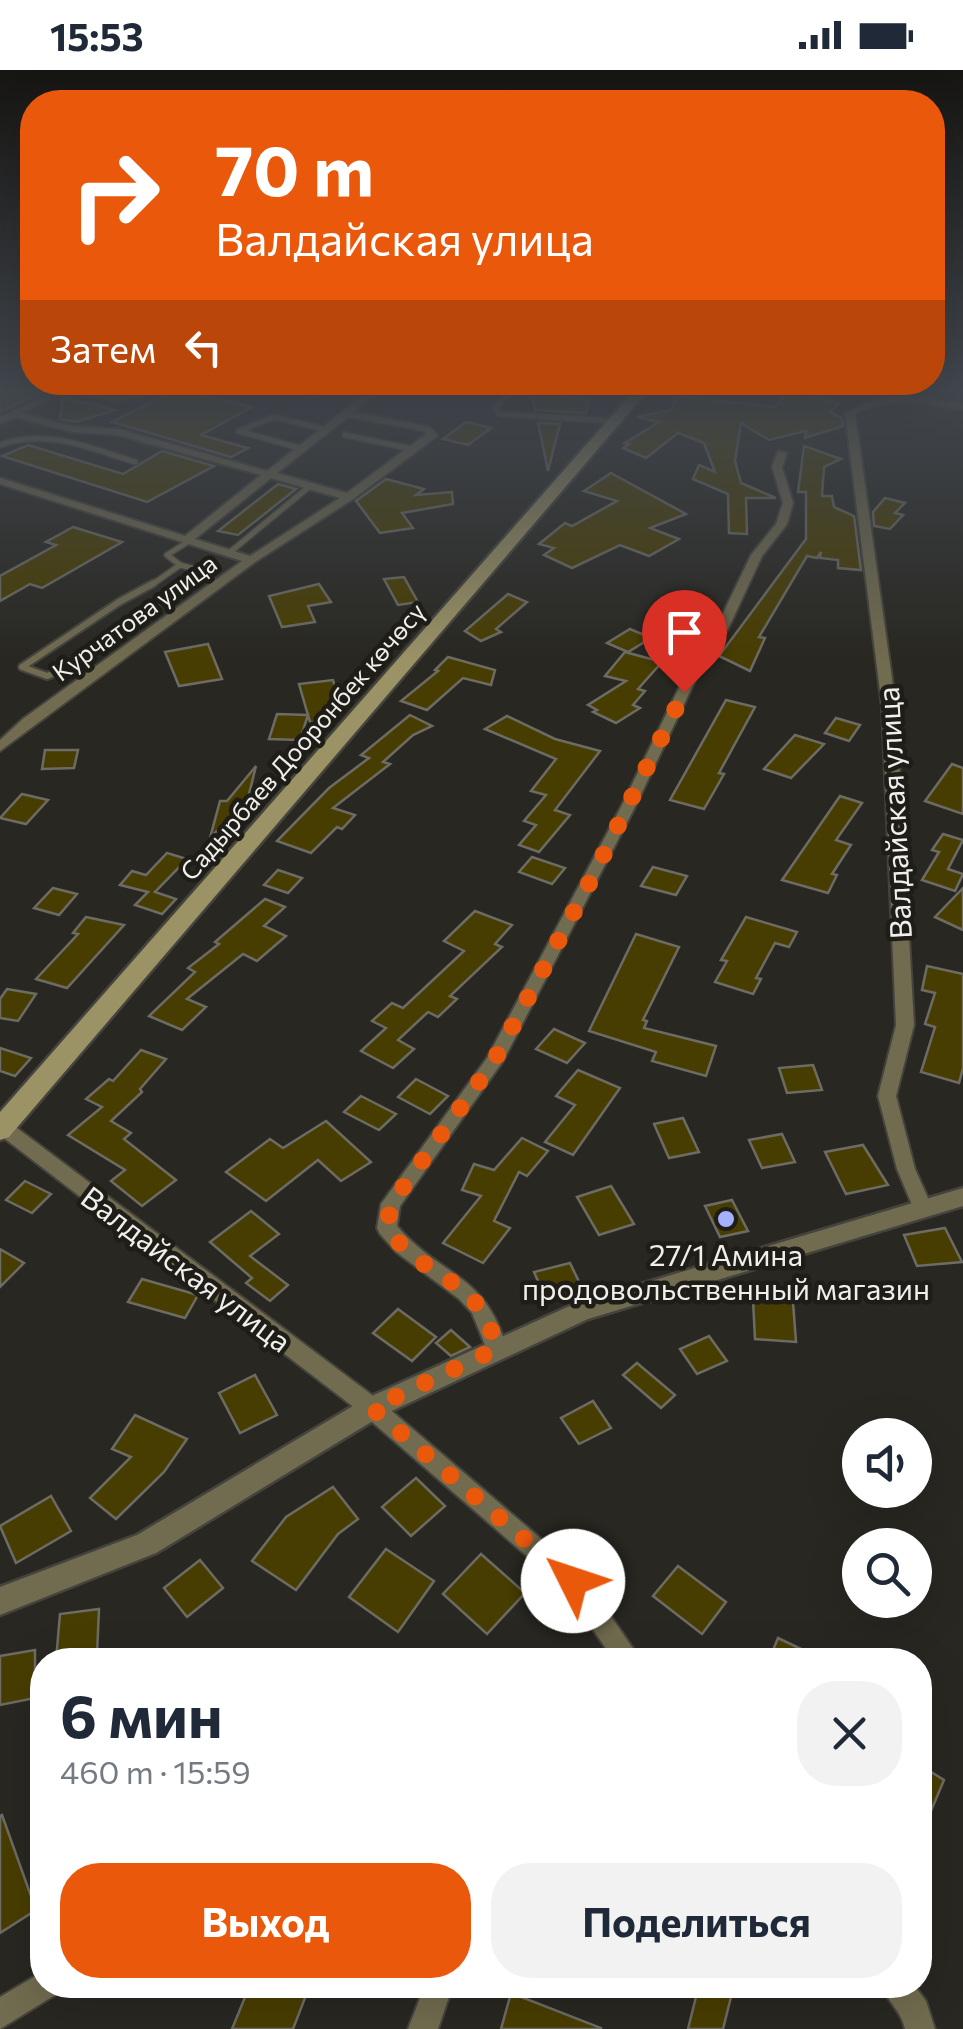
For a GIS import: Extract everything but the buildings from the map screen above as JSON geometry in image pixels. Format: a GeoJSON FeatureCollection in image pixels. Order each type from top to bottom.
{"type":"FeatureCollection","features":[{"type":"Feature","properties":{"kind":"main road","name":"Садырбаев Дооронбек көчөсү"},"geometry":{"type":"LineString","coordinates":[[1,1128],[564,478]]}},
{"type":"Feature","properties":{"kind":"street"},"geometry":{"type":"LineString","coordinates":[[188,540],[266,478]]}},
{"type":"Feature","properties":{"kind":"street"},"geometry":{"type":"LineString","coordinates":[[279,478],[349,497]]}},
{"type":"Feature","properties":{"kind":"street","name":"Курчатова улица"},"geometry":{"type":"LineString","coordinates":[[0,747],[251,560],[373,478]]}},
{"type":"Feature","properties":{"kind":"street"},"geometry":{"type":"LineString","coordinates":[[496,1349],[492,1326],[472,1294],[438,1276],[400,1247],[387,1228],[391,1204],[494,1061],[610,842],[699,659],[722,629],[757,555],[781,524],[788,503],[781,478]]}},
{"type":"Feature","properties":{"kind":"street","name":"Валдайская улица"},"geometry":{"type":"LineString","coordinates":[[859,478],[889,707],[905,1025],[887,1096],[906,1169],[922,1207]]}},
{"type":"Feature","properties":{"kind":"street"},"geometry":{"type":"LineString","coordinates":[[0,480],[251,560]]}},
{"type":"Feature","properties":{"kind":"street"},"geometry":{"type":"LineString","coordinates":[[0,724],[18,730]]}},
{"type":"Feature","properties":{"kind":"street","name":"Валдайская улица"},"geometry":{"type":"LineString","coordinates":[[1,1128],[372,1408],[573,1581],[620,1648]]}},
{"type":"Feature","properties":{"kind":"street"},"geometry":{"type":"LineString","coordinates":[[0,1601],[146,1544],[372,1408],[582,1312],[922,1207],[963,1198]]}},
{"type":"Feature","properties":{"kind":"street"},"geometry":{"type":"LineString","coordinates":[[0,2014],[30,1995]]}},
{"type":"Feature","properties":{"kind":"street"},"geometry":{"type":"LineString","coordinates":[[423,2029],[435,1998]]}},
{"type":"Feature","properties":{"kind":"street"},"geometry":{"type":"LineString","coordinates":[[906,1998],[916,2010],[920,2029]]}},
{"type":"Feature","properties":{"kind":"lane"},"geometry":{"type":"LineString","coordinates":[[229,554],[310,486]]}},
{"type":"Feature","properties":{"kind":"lane"},"geometry":{"type":"LineString","coordinates":[[180,565],[170,576],[119,602],[22,668],[47,676],[55,673],[200,572],[167,555],[188,540]]}},
{"type":"Feature","properties":{"kind":"place","name":"27/1 Амина продовольственный магазин"},"geometry":{"type":"Point","coordinates":[726,1219]}},
{"type":"Feature","properties":{"kind":"route"},"geometry":{"type":"LineString","coordinates":[[573,1581],[372,1408],[496,1349],[492,1326],[472,1294],[438,1276],[400,1247],[387,1228],[391,1204],[494,1061],[556,949],[684,692]]}}]}
